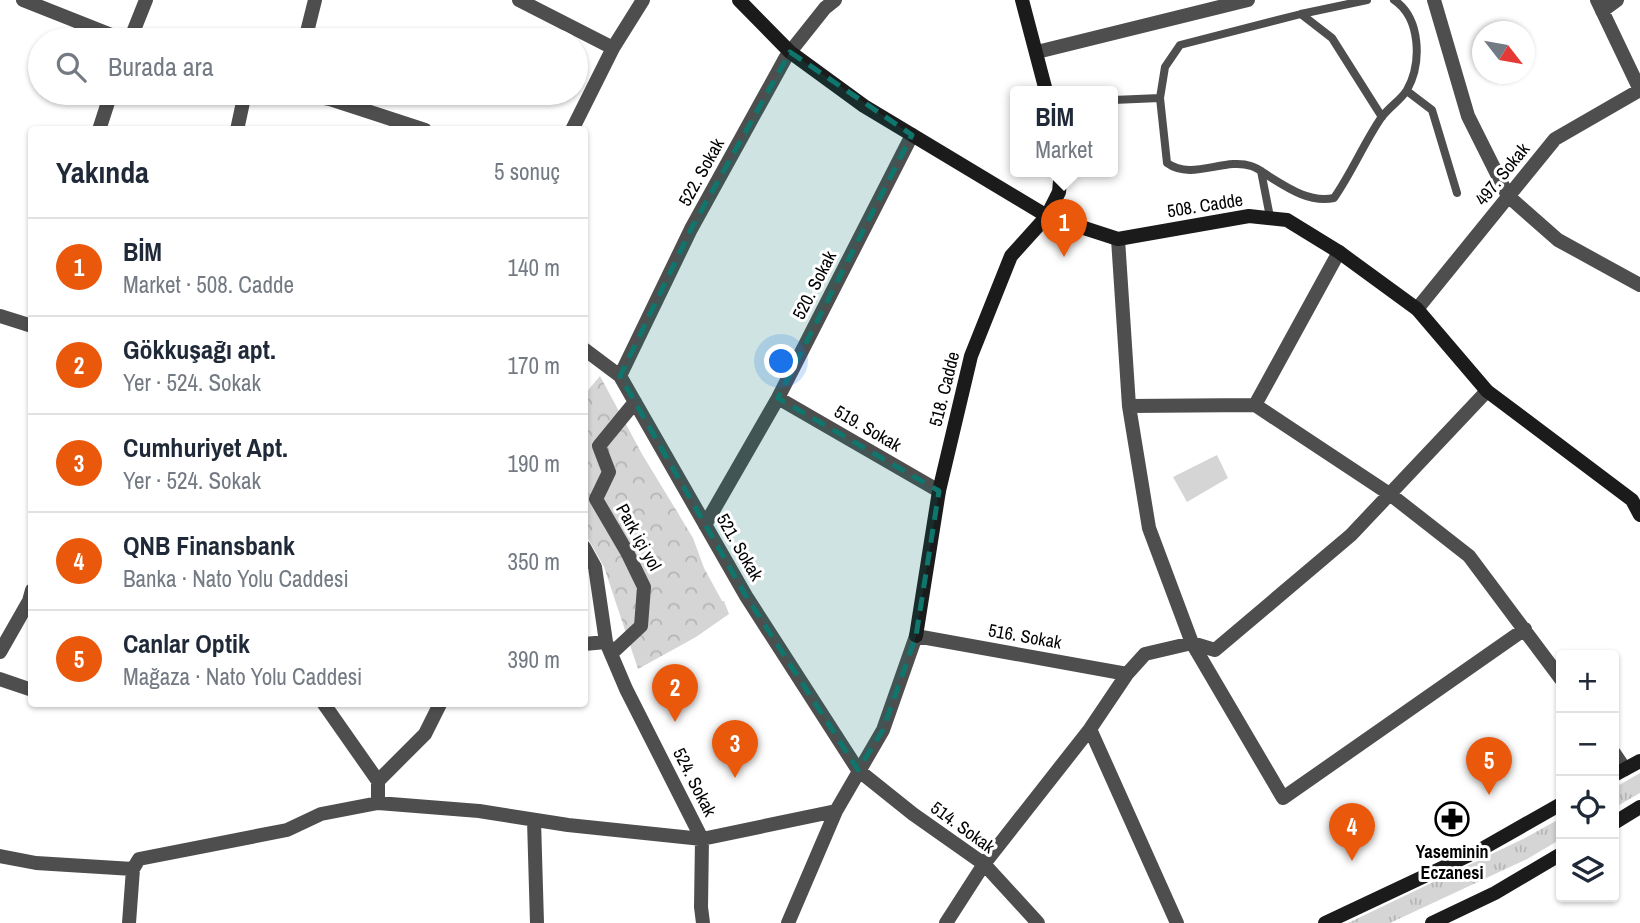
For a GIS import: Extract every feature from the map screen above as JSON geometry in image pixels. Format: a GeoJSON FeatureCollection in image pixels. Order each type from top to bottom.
{"type":"FeatureCollection","features":[{"type":"Feature","properties":{"kind":"street"},"geometry":{"type":"LineString","coordinates":[[23,0],[94,28]]}},
{"type":"Feature","properties":{"kind":"street"},"geometry":{"type":"LineString","coordinates":[[135,28],[146,0]]}},
{"type":"Feature","properties":{"kind":"street"},"geometry":{"type":"LineString","coordinates":[[307,28],[315,0]]}},
{"type":"Feature","properties":{"kind":"street"},"geometry":{"type":"LineString","coordinates":[[519,0],[574,28]]}},
{"type":"Feature","properties":{"kind":"street"},"geometry":{"type":"LineString","coordinates":[[588,98],[613,48],[643,0]]}},
{"type":"Feature","properties":{"kind":"street","name":"508. Cadde"},"geometry":{"type":"LineString","coordinates":[[739,0],[790,52],[864,106],[1047,216],[1118,239],[1250,216],[1287,219],[1339,252],[1417,309],[1487,391],[1632,500],[1640,515]]}},
{"type":"Feature","properties":{"kind":"street","name":"522. Sokak"},"geometry":{"type":"LineString","coordinates":[[620,376],[691,229],[790,52],[825,8],[835,0]]}},
{"type":"Feature","properties":{"kind":"street"},"geometry":{"type":"LineString","coordinates":[[1022,0],[1045,86]]}},
{"type":"Feature","properties":{"kind":"street"},"geometry":{"type":"LineString","coordinates":[[1037,52],[1229,2],[1248,0]]}},
{"type":"Feature","properties":{"kind":"street"},"geometry":{"type":"LineString","coordinates":[[1434,0],[1468,116],[1508,196],[1558,240],[1640,285]]}},
{"type":"Feature","properties":{"kind":"street"},"geometry":{"type":"LineString","coordinates":[[1616,0],[1600,5],[1640,90]]}},
{"type":"Feature","properties":{"kind":"street"},"geometry":{"type":"LineString","coordinates":[[588,35],[613,48]]}},
{"type":"Feature","properties":{"kind":"street","name":"497. Sokak"},"geometry":{"type":"LineString","coordinates":[[1417,309],[1555,139],[1640,90]]}},
{"type":"Feature","properties":{"kind":"street"},"geometry":{"type":"LineString","coordinates":[[100,126],[107,105]]}},
{"type":"Feature","properties":{"kind":"street"},"geometry":{"type":"LineString","coordinates":[[238,126],[242,105]]}},
{"type":"Feature","properties":{"kind":"street"},"geometry":{"type":"LineString","coordinates":[[348,105],[413,126]]}},
{"type":"Feature","properties":{"kind":"street"},"geometry":{"type":"LineString","coordinates":[[574,126],[584,105]]}},
{"type":"Feature","properties":{"kind":"street","name":"520. Sokak"},"geometry":{"type":"LineString","coordinates":[[705,524],[778,398],[912,135]]}},
{"type":"Feature","properties":{"kind":"street","name":"518. Cadde"},"geometry":{"type":"LineString","coordinates":[[916,636],[939,491],[971,356],[1011,256],[1047,216],[1059,192],[1060,177]]}},
{"type":"Feature","properties":{"kind":"street"},"geometry":{"type":"LineString","coordinates":[[1118,239],[1129,406],[1149,528],[1192,643],[1283,798],[1525,629]]}},
{"type":"Feature","properties":{"kind":"street"},"geometry":{"type":"LineString","coordinates":[[1255,405],[1339,252]]}},
{"type":"Feature","properties":{"kind":"street"},"geometry":{"type":"LineString","coordinates":[[0,316],[28,325]]}},
{"type":"Feature","properties":{"kind":"street","name":"521. Sokak"},"geometry":{"type":"LineString","coordinates":[[588,352],[620,376],[746,596],[858,770]]}},
{"type":"Feature","properties":{"kind":"street"},"geometry":{"type":"LineString","coordinates":[[946,923],[985,864],[1145,654],[1192,643],[1215,650],[1351,535],[1487,391]]}},
{"type":"Feature","properties":{"kind":"street","name":"519. Sokak"},"geometry":{"type":"LineString","coordinates":[[778,398],[939,491]]}},
{"type":"Feature","properties":{"kind":"street","name":"Park içi yol"},"geometry":{"type":"LineString","coordinates":[[609,648],[641,626],[644,587],[596,499],[609,472],[599,446],[635,402]]}},
{"type":"Feature","properties":{"kind":"street"},"geometry":{"type":"LineString","coordinates":[[1129,406],[1255,405],[1391,495],[1469,556],[1556,672]]}},
{"type":"Feature","properties":{"kind":"street","name":"524. Sokak"},"geometry":{"type":"LineString","coordinates":[[588,554],[595,567],[609,648],[626,689],[702,839],[703,923]]}},
{"type":"Feature","properties":{"kind":"street"},"geometry":{"type":"LineString","coordinates":[[0,652],[28,603]]}},
{"type":"Feature","properties":{"kind":"street"},"geometry":{"type":"LineString","coordinates":[[788,923],[836,811],[883,730],[916,636]]}},
{"type":"Feature","properties":{"kind":"street","name":"516. Sokak"},"geometry":{"type":"LineString","coordinates":[[916,636],[1128,674]]}},
{"type":"Feature","properties":{"kind":"street"},"geometry":{"type":"LineString","coordinates":[[588,645],[609,648]]}},
{"type":"Feature","properties":{"kind":"street"},"geometry":{"type":"LineString","coordinates":[[0,680],[28,689]]}},
{"type":"Feature","properties":{"kind":"street"},"geometry":{"type":"LineString","coordinates":[[326,707],[378,781],[378,803]]}},
{"type":"Feature","properties":{"kind":"street"},"geometry":{"type":"LineString","coordinates":[[378,781],[425,734],[438,707]]}},
{"type":"Feature","properties":{"kind":"street"},"geometry":{"type":"LineString","coordinates":[[1090,729],[1177,923]]}},
{"type":"Feature","properties":{"kind":"street"},"geometry":{"type":"LineString","coordinates":[[1619,772],[1640,761]]}},
{"type":"Feature","properties":{"kind":"street","name":"514. Sokak"},"geometry":{"type":"LineString","coordinates":[[858,770],[913,814],[985,864],[1038,923]]}},
{"type":"Feature","properties":{"kind":"street"},"geometry":{"type":"LineString","coordinates":[[128,923],[134,869],[139,859],[287,830],[321,814],[378,803],[480,811],[534,820],[702,839],[836,811]]}},
{"type":"Feature","properties":{"kind":"street"},"geometry":{"type":"LineString","coordinates":[[1325,923],[1480,850],[1556,807]]}},
{"type":"Feature","properties":{"kind":"street"},"geometry":{"type":"LineString","coordinates":[[1619,820],[1640,807]]}},
{"type":"Feature","properties":{"kind":"street"},"geometry":{"type":"LineString","coordinates":[[534,820],[537,923]]}},
{"type":"Feature","properties":{"kind":"street"},"geometry":{"type":"LineString","coordinates":[[0,856],[36,863],[134,869]]}},
{"type":"Feature","properties":{"kind":"street"},"geometry":{"type":"LineString","coordinates":[[1432,923],[1495,893],[1556,857]]}},
{"type":"Feature","properties":{"kind":"lane"},"geometry":{"type":"LineString","coordinates":[[1367,0],[1180,45],[1165,68],[1160,98],[1167,163],[1174,167],[1205,169],[1240,164],[1252,166],[1301,194],[1322,201],[1335,198],[1382,117],[1407,91],[1415,71],[1418,51],[1416,36],[1402,5],[1394,0]]}},
{"type":"Feature","properties":{"kind":"lane"},"geometry":{"type":"LineString","coordinates":[[1301,14],[1332,38],[1382,117]]}},
{"type":"Feature","properties":{"kind":"lane"},"geometry":{"type":"LineString","coordinates":[[1407,91],[1432,110],[1457,192]]}},
{"type":"Feature","properties":{"kind":"lane"},"geometry":{"type":"LineString","coordinates":[[1118,100],[1160,98]]}},
{"type":"Feature","properties":{"kind":"lane"},"geometry":{"type":"LineString","coordinates":[[1261,171],[1270,217]]}},
{"type":"Feature","properties":{"kind":"highlighted area"},"geometry":{"type":"Polygon","coordinates":[[[790,52],[912,135],[778,398],[939,491],[916,636],[883,730],[858,770],[746,596],[620,376],[691,229],[790,52]]]}},
{"type":"Feature","properties":{"kind":"green space"},"geometry":{"type":"Polygon","coordinates":[[[600,376],[642,454],[693,538],[704,568],[729,614],[696,637],[638,669],[604,567],[588,538],[588,390],[600,376]]]}},
{"type":"Feature","properties":{"kind":"green space"},"geometry":{"type":"Polygon","coordinates":[[[1217,455],[1228,478],[1187,502],[1173,477],[1217,455]]]}},
{"type":"Feature","properties":{"kind":"green space"},"geometry":{"type":"Polygon","coordinates":[[[1640,773],[1640,793],[1619,805],[1619,785],[1640,773]]]}},
{"type":"Feature","properties":{"kind":"green space"},"geometry":{"type":"Polygon","coordinates":[[[1556,821],[1556,842],[1527,859],[1390,923],[1348,923],[1556,821]]]}},
{"type":"Feature","properties":{"kind":"place","name":"BİM"},"geometry":{"type":"Point","coordinates":[1064,257]}},
{"type":"Feature","properties":{"kind":"place","name":"Gökkuşağı apt."},"geometry":{"type":"Point","coordinates":[675,722]}},
{"type":"Feature","properties":{"kind":"place","name":"Cumhuriyet Apt."},"geometry":{"type":"Point","coordinates":[735,778]}},
{"type":"Feature","properties":{"kind":"place","name":"Canlar Optik"},"geometry":{"type":"Point","coordinates":[1489,795]}},
{"type":"Feature","properties":{"kind":"place","name":"Yaseminin Eczanesi"},"geometry":{"type":"Point","coordinates":[1452,819]}},
{"type":"Feature","properties":{"kind":"place","name":"QNB Finansbank"},"geometry":{"type":"Point","coordinates":[1352,861]}}]}
